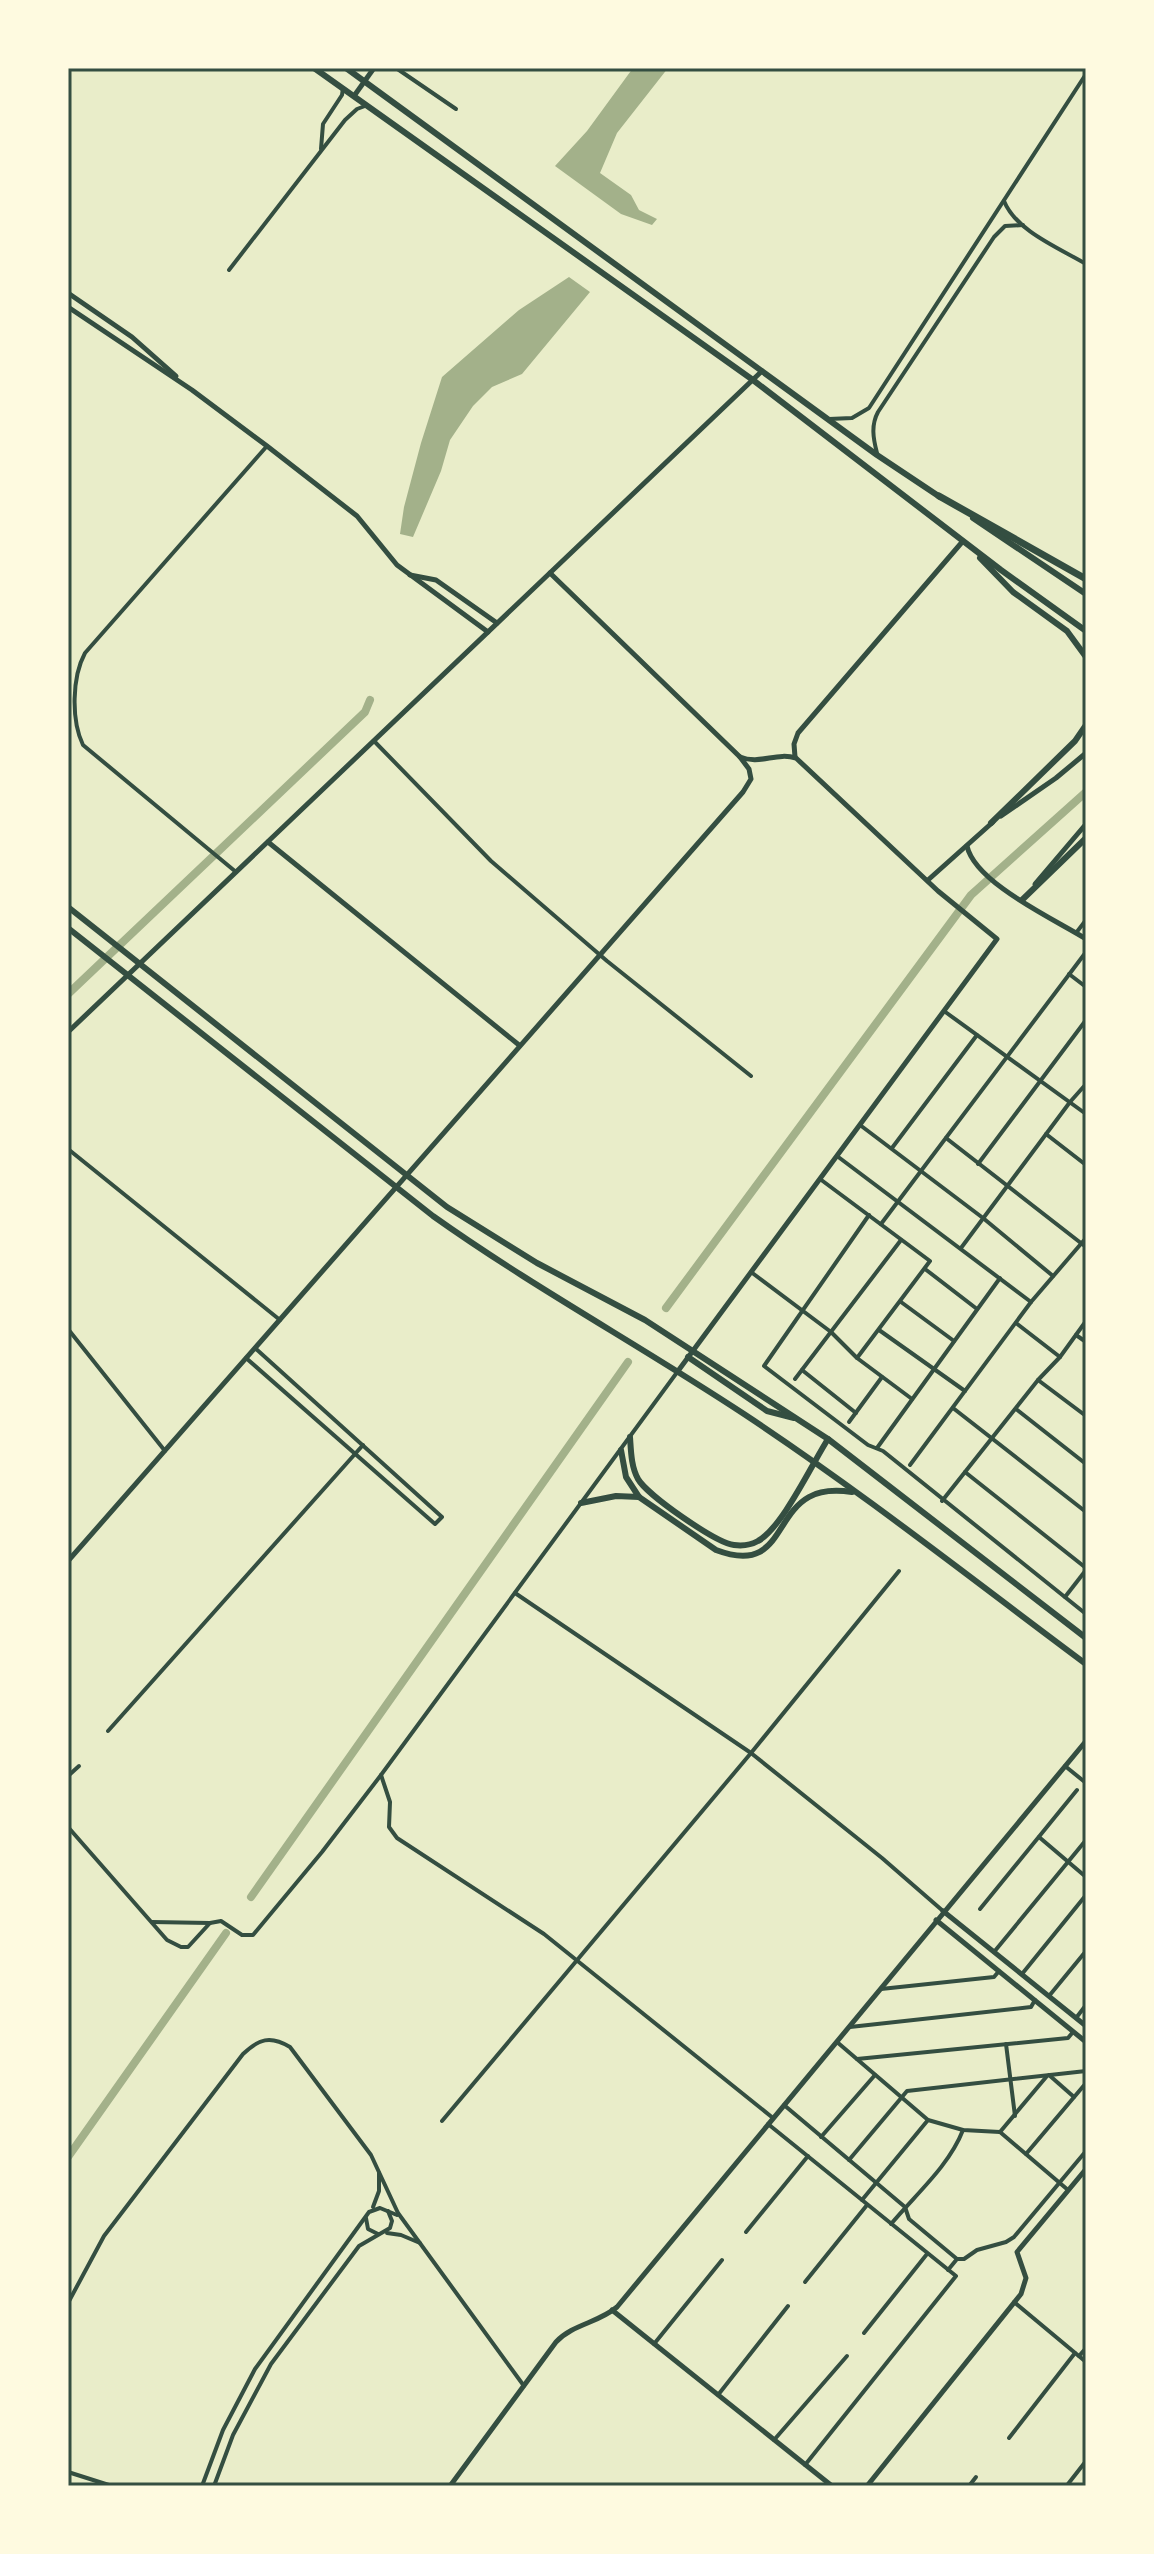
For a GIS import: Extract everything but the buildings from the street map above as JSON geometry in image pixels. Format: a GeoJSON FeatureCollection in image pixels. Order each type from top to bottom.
{"type":"FeatureCollection","features":[{"type":"Feature","properties":{"kind":"highway"},"geometry":{"type":"LineString","coordinates":[[939,496],[1086,579]]}},
{"type":"Feature","properties":{"kind":"main road"},"geometry":{"type":"LineString","coordinates":[[314,68],[753,380],[1001,570],[1086,631]]}},
{"type":"Feature","properties":{"kind":"main road"},"geometry":{"type":"LineString","coordinates":[[346,68],[877,455],[1086,594]]}},
{"type":"Feature","properties":{"kind":"main road"},"geometry":{"type":"LineString","coordinates":[[963,541],[1013,592],[1067,631],[1086,657]]}},
{"type":"Feature","properties":{"kind":"main road"},"geometry":{"type":"LineString","coordinates":[[991,823],[1075,741],[1086,725]]}},
{"type":"Feature","properties":{"kind":"main road"},"geometry":{"type":"LineString","coordinates":[[1022,900],[1086,838]]}},
{"type":"Feature","properties":{"kind":"main road"},"geometry":{"type":"LineString","coordinates":[[68,907],[407,1176],[494,1239],[615,1302],[828,1439],[1086,1638]]}},
{"type":"Feature","properties":{"kind":"main road"},"geometry":{"type":"LineString","coordinates":[[68,928],[396,1188],[477,1247],[678,1371],[814,1462],[1086,1664]]}},
{"type":"Feature","properties":{"kind":"main road"},"geometry":{"type":"LineString","coordinates":[[688,1357],[767,1411],[797,1419]]}},
{"type":"Feature","properties":{"kind":"main road"},"geometry":{"type":"LineString","coordinates":[[630,1437],[638,1478],[650,1494],[717,1539],[734,1545],[754,1543],[771,1530],[828,1439]]}},
{"type":"Feature","properties":{"kind":"main road"},"geometry":{"type":"LineString","coordinates":[[621,1450],[626,1477],[639,1497],[716,1550],[735,1556],[753,1553],[770,1545],[807,1498],[828,1492],[854,1493]]}},
{"type":"Feature","properties":{"kind":"main road"},"geometry":{"type":"LineString","coordinates":[[581,1503],[616,1496],[639,1497]]}},
{"type":"Feature","properties":{"kind":"street"},"geometry":{"type":"LineString","coordinates":[[354,96],[374,68]]}},
{"type":"Feature","properties":{"kind":"street"},"geometry":{"type":"LineString","coordinates":[[396,68],[456,109]]}},
{"type":"Feature","properties":{"kind":"street"},"geometry":{"type":"LineString","coordinates":[[829,419],[852,418],[869,408],[1086,74]]}},
{"type":"Feature","properties":{"kind":"street"},"geometry":{"type":"LineString","coordinates":[[320,151],[323,124],[342,95],[343,88]]}},
{"type":"Feature","properties":{"kind":"street"},"geometry":{"type":"LineString","coordinates":[[229,270],[348,116],[368,106]]}},
{"type":"Feature","properties":{"kind":"street"},"geometry":{"type":"LineString","coordinates":[[1004,201],[1011,214],[1023,225],[1086,264]]}},
{"type":"Feature","properties":{"kind":"street"},"geometry":{"type":"LineString","coordinates":[[877,455],[873,432],[878,412],[994,237],[1005,226],[1023,225]]}},
{"type":"Feature","properties":{"kind":"street"},"geometry":{"type":"LineString","coordinates":[[68,293],[132,337],[192,390]]}},
{"type":"Feature","properties":{"kind":"street"},"geometry":{"type":"LineString","coordinates":[[68,307],[192,390],[267,446],[357,516],[389,558],[409,575],[488,632]]}},
{"type":"Feature","properties":{"kind":"street"},"geometry":{"type":"LineString","coordinates":[[68,1032],[763,370]]}},
{"type":"Feature","properties":{"kind":"street"},"geometry":{"type":"LineString","coordinates":[[236,872],[83,745],[77,727],[76,688],[79,664],[85,653],[267,446]]}},
{"type":"Feature","properties":{"kind":"street"},"geometry":{"type":"LineString","coordinates":[[796,758],[794,744],[798,733],[963,541]]}},
{"type":"Feature","properties":{"kind":"street"},"geometry":{"type":"LineString","coordinates":[[68,1561],[750,781],[750,773],[740,757],[550,573]]}},
{"type":"Feature","properties":{"kind":"street"},"geometry":{"type":"LineString","coordinates":[[409,575],[436,580],[497,623]]}},
{"type":"Feature","properties":{"kind":"street"},"geometry":{"type":"LineString","coordinates":[[374,741],[491,861],[599,954],[751,1076]]}},
{"type":"Feature","properties":{"kind":"street"},"geometry":{"type":"LineString","coordinates":[[928,880],[991,823],[1086,753]]}},
{"type":"Feature","properties":{"kind":"street"},"geometry":{"type":"LineString","coordinates":[[151,1922],[221,1921],[242,1935],[253,1935],[261,1928],[381,1775],[997,939],[953,904],[796,758],[782,755],[752,761],[740,757]]}},
{"type":"Feature","properties":{"kind":"street"},"geometry":{"type":"LineString","coordinates":[[1022,900],[1086,824]]}},
{"type":"Feature","properties":{"kind":"street"},"geometry":{"type":"LineString","coordinates":[[268,842],[519,1045]]}},
{"type":"Feature","properties":{"kind":"street"},"geometry":{"type":"LineString","coordinates":[[967,845],[971,860],[981,872],[1086,939]]}},
{"type":"Feature","properties":{"kind":"street"},"geometry":{"type":"LineString","coordinates":[[1076,933],[1086,920]]}},
{"type":"Feature","properties":{"kind":"street"},"geometry":{"type":"LineString","coordinates":[[881,1224],[1086,952]]}},
{"type":"Feature","properties":{"kind":"street"},"geometry":{"type":"LineString","coordinates":[[1069,974],[1086,987]]}},
{"type":"Feature","properties":{"kind":"street"},"geometry":{"type":"LineString","coordinates":[[944,1011],[1086,1114]]}},
{"type":"Feature","properties":{"kind":"street"},"geometry":{"type":"LineString","coordinates":[[978,1164],[1086,1020]]}},
{"type":"Feature","properties":{"kind":"street"},"geometry":{"type":"LineString","coordinates":[[891,1148],[977,1035]]}},
{"type":"Feature","properties":{"kind":"street"},"geometry":{"type":"LineString","coordinates":[[961,1248],[1086,1084]]}},
{"type":"Feature","properties":{"kind":"street"},"geometry":{"type":"LineString","coordinates":[[860,1125],[983,1218],[1054,1277]]}},
{"type":"Feature","properties":{"kind":"street"},"geometry":{"type":"LineString","coordinates":[[1046,1134],[1086,1165]]}},
{"type":"Feature","properties":{"kind":"street"},"geometry":{"type":"LineString","coordinates":[[946,1138],[1084,1245]]}},
{"type":"Feature","properties":{"kind":"street"},"geometry":{"type":"LineString","coordinates":[[68,1149],[280,1320]]}},
{"type":"Feature","properties":{"kind":"street"},"geometry":{"type":"LineString","coordinates":[[837,1156],[1031,1302]]}},
{"type":"Feature","properties":{"kind":"street"},"geometry":{"type":"LineString","coordinates":[[820,1179],[930,1261],[857,1358]]}},
{"type":"Feature","properties":{"kind":"street"},"geometry":{"type":"LineString","coordinates":[[869,1215],[764,1366],[876,1449],[883,1451],[1086,1614]]}},
{"type":"Feature","properties":{"kind":"street"},"geometry":{"type":"LineString","coordinates":[[910,1465],[1031,1302],[1084,1245],[1086,1238]]}},
{"type":"Feature","properties":{"kind":"street"},"geometry":{"type":"LineString","coordinates":[[795,1379],[901,1240]]}},
{"type":"Feature","properties":{"kind":"street"},"geometry":{"type":"LineString","coordinates":[[925,1269],[977,1309]]}},
{"type":"Feature","properties":{"kind":"street"},"geometry":{"type":"LineString","coordinates":[[751,1272],[831,1332],[857,1358],[912,1399]]}},
{"type":"Feature","properties":{"kind":"street"},"geometry":{"type":"LineString","coordinates":[[876,1449],[1000,1278]]}},
{"type":"Feature","properties":{"kind":"street"},"geometry":{"type":"LineString","coordinates":[[901,1302],[954,1341]]}},
{"type":"Feature","properties":{"kind":"street"},"geometry":{"type":"LineString","coordinates":[[942,1501],[1086,1321]]}},
{"type":"Feature","properties":{"kind":"street"},"geometry":{"type":"LineString","coordinates":[[1016,1323],[1060,1357]]}},
{"type":"Feature","properties":{"kind":"street"},"geometry":{"type":"LineString","coordinates":[[68,1329],[165,1451]]}},
{"type":"Feature","properties":{"kind":"street"},"geometry":{"type":"LineString","coordinates":[[879,1330],[965,1392]]}},
{"type":"Feature","properties":{"kind":"street"},"geometry":{"type":"LineString","coordinates":[[1076,1335],[1086,1342]]}},
{"type":"Feature","properties":{"kind":"street"},"geometry":{"type":"LineString","coordinates":[[246,1358],[435,1524],[442,1517],[255,1348]]}},
{"type":"Feature","properties":{"kind":"street"},"geometry":{"type":"LineString","coordinates":[[802,1370],[856,1413]]}},
{"type":"Feature","properties":{"kind":"street"},"geometry":{"type":"LineString","coordinates":[[849,1422],[882,1377]]}},
{"type":"Feature","properties":{"kind":"street"},"geometry":{"type":"LineString","coordinates":[[1038,1380],[1086,1416]]}},
{"type":"Feature","properties":{"kind":"street"},"geometry":{"type":"LineString","coordinates":[[953,1408],[1086,1512]]}},
{"type":"Feature","properties":{"kind":"street"},"geometry":{"type":"LineString","coordinates":[[1016,1408],[1086,1464]]}},
{"type":"Feature","properties":{"kind":"street"},"geometry":{"type":"LineString","coordinates":[[108,1731],[363,1445]]}},
{"type":"Feature","properties":{"kind":"street"},"geometry":{"type":"LineString","coordinates":[[965,1472],[1086,1569],[1065,1597]]}},
{"type":"Feature","properties":{"kind":"street"},"geometry":{"type":"LineString","coordinates":[[442,2121],[751,1753],[899,1571]]}},
{"type":"Feature","properties":{"kind":"street"},"geometry":{"type":"LineString","coordinates":[[515,1593],[751,1753],[1086,2026]]}},
{"type":"Feature","properties":{"kind":"street"},"geometry":{"type":"LineString","coordinates":[[450,2486],[565,2333],[612,2310],[1086,1741]]}},
{"type":"Feature","properties":{"kind":"street"},"geometry":{"type":"LineString","coordinates":[[68,1776],[79,1766]]}},
{"type":"Feature","properties":{"kind":"street"},"geometry":{"type":"LineString","coordinates":[[1065,1766],[1086,1783]]}},
{"type":"Feature","properties":{"kind":"street"},"geometry":{"type":"LineString","coordinates":[[381,1775],[390,1802],[389,1827],[397,1838],[544,1934],[773,2118]]}},
{"type":"Feature","properties":{"kind":"street"},"geometry":{"type":"LineString","coordinates":[[980,1909],[1077,1790]]}},
{"type":"Feature","properties":{"kind":"street"},"geometry":{"type":"LineString","coordinates":[[68,1827],[167,1940],[184,1948],[193,1944],[210,1923]]}},
{"type":"Feature","properties":{"kind":"street"},"geometry":{"type":"LineString","coordinates":[[1038,1837],[1086,1877]]}},
{"type":"Feature","properties":{"kind":"street"},"geometry":{"type":"LineString","coordinates":[[994,1952],[1086,1840]]}},
{"type":"Feature","properties":{"kind":"street"},"geometry":{"type":"LineString","coordinates":[[1022,1974],[1086,1895]]}},
{"type":"Feature","properties":{"kind":"street"},"geometry":{"type":"LineString","coordinates":[[936,1920],[1086,2042]]}},
{"type":"Feature","properties":{"kind":"street"},"geometry":{"type":"LineString","coordinates":[[1049,1996],[1086,1951]]}},
{"type":"Feature","properties":{"kind":"street"},"geometry":{"type":"LineString","coordinates":[[879,1989],[994,1977],[999,1971]]}},
{"type":"Feature","properties":{"kind":"street"},"geometry":{"type":"LineString","coordinates":[[848,2027],[1031,2007],[1035,2000]]}},
{"type":"Feature","properties":{"kind":"street"},"geometry":{"type":"LineString","coordinates":[[1076,2018],[1086,2005]]}},
{"type":"Feature","properties":{"kind":"street"},"geometry":{"type":"LineString","coordinates":[[857,2059],[1068,2038],[1073,2032]]}},
{"type":"Feature","properties":{"kind":"street"},"geometry":{"type":"LineString","coordinates":[[68,2303],[104,2236],[243,2054],[255,2043],[267,2038],[279,2040],[290,2047],[350,2125],[379,2171],[393,2203],[524,2386]]}},
{"type":"Feature","properties":{"kind":"street"},"geometry":{"type":"LineString","coordinates":[[836,2041],[928,2120],[963,2130],[1000,2132],[1068,2190]]}},
{"type":"Feature","properties":{"kind":"street"},"geometry":{"type":"LineString","coordinates":[[1006,2044],[1015,2116]]}},
{"type":"Feature","properties":{"kind":"street"},"geometry":{"type":"LineString","coordinates":[[849,2160],[900,2096],[914,2090],[1086,2071]]}},
{"type":"Feature","properties":{"kind":"street"},"geometry":{"type":"LineString","coordinates":[[821,2137],[875,2075]]}},
{"type":"Feature","properties":{"kind":"street"},"geometry":{"type":"LineString","coordinates":[[1048,2076],[1074,2097]]}},
{"type":"Feature","properties":{"kind":"street"},"geometry":{"type":"LineString","coordinates":[[1000,2132],[1048,2076]]}},
{"type":"Feature","properties":{"kind":"street"},"geometry":{"type":"LineString","coordinates":[[1026,2154],[1086,2083]]}},
{"type":"Feature","properties":{"kind":"street"},"geometry":{"type":"LineString","coordinates":[[783,2105],[905,2207],[909,2219],[957,2259],[1010,2240],[1086,2151]]}},
{"type":"Feature","properties":{"kind":"street"},"geometry":{"type":"LineString","coordinates":[[862,2200],[928,2120]]}},
{"type":"Feature","properties":{"kind":"street"},"geometry":{"type":"LineString","coordinates":[[768,2124],[956,2276],[805,2465]]}},
{"type":"Feature","properties":{"kind":"street"},"geometry":{"type":"LineString","coordinates":[[891,2224],[946,2160],[963,2130]]}},
{"type":"Feature","properties":{"kind":"street"},"geometry":{"type":"LineString","coordinates":[[746,2232],[808,2156]]}},
{"type":"Feature","properties":{"kind":"street"},"geometry":{"type":"LineString","coordinates":[[867,2486],[1026,2285],[1017,2252],[1086,2169]]}},
{"type":"Feature","properties":{"kind":"street"},"geometry":{"type":"LineString","coordinates":[[202,2486],[223,2430],[255,2369],[372,2210],[379,2191],[379,2171]]}},
{"type":"Feature","properties":{"kind":"street"},"geometry":{"type":"LineString","coordinates":[[214,2486],[233,2435],[271,2364],[359,2246],[390,2228],[393,2203]]}},
{"type":"Feature","properties":{"kind":"street"},"geometry":{"type":"LineString","coordinates":[[805,2282],[867,2205]]}},
{"type":"Feature","properties":{"kind":"street"},"geometry":{"type":"LineString","coordinates":[[372,2210],[384,2209],[403,2218]]}},
{"type":"Feature","properties":{"kind":"street"},"geometry":{"type":"LineString","coordinates":[[384,2209],[392,2221]]}},
{"type":"Feature","properties":{"kind":"street"},"geometry":{"type":"LineString","coordinates":[[367,2216],[368,2229],[406,2236],[422,2244]]}},
{"type":"Feature","properties":{"kind":"street"},"geometry":{"type":"LineString","coordinates":[[864,2333],[927,2253]]}},
{"type":"Feature","properties":{"kind":"street"},"geometry":{"type":"LineString","coordinates":[[948,2270],[957,2259]]}},
{"type":"Feature","properties":{"kind":"street"},"geometry":{"type":"LineString","coordinates":[[654,2344],[722,2260]]}},
{"type":"Feature","properties":{"kind":"street"},"geometry":{"type":"LineString","coordinates":[[1014,2302],[1086,2362]]}},
{"type":"Feature","properties":{"kind":"street"},"geometry":{"type":"LineString","coordinates":[[718,2395],[788,2306]]}},
{"type":"Feature","properties":{"kind":"street"},"geometry":{"type":"LineString","coordinates":[[612,2310],[832,2486]]}},
{"type":"Feature","properties":{"kind":"street"},"geometry":{"type":"LineString","coordinates":[[1009,2438],[1086,2348]]}},
{"type":"Feature","properties":{"kind":"street"},"geometry":{"type":"LineString","coordinates":[[774,2440],[847,2356]]}},
{"type":"Feature","properties":{"kind":"street"},"geometry":{"type":"LineString","coordinates":[[1068,2484],[1086,2461]]}},
{"type":"Feature","properties":{"kind":"street"},"geometry":{"type":"LineString","coordinates":[[68,2472],[112,2486]]}},
{"type":"Feature","properties":{"kind":"street"},"geometry":{"type":"LineString","coordinates":[[969,2486],[976,2477]]}},
{"type":"Feature","properties":{"kind":"shaded area"},"geometry":{"type":"Polygon","coordinates":[[[633,68],[668,68],[617,133],[600,173],[631,195],[639,210],[657,219],[652,225],[621,214],[555,166],[587,131],[633,68]]]}},
{"type":"Feature","properties":{"kind":"shaded area"},"geometry":{"type":"Polygon","coordinates":[[[569,277],[590,292],[522,374],[492,387],[473,406],[450,440],[441,471],[413,537],[400,534],[421,443],[442,377],[519,310],[569,277]]]}},
{"type":"Feature","properties":{"kind":"waterway"},"geometry":{"type":"LineString","coordinates":[[68,994],[365,712],[370,700]]}},
{"type":"Feature","properties":{"kind":"waterway"},"geometry":{"type":"LineString","coordinates":[[666,1308],[971,895],[1086,792]]}},
{"type":"Feature","properties":{"kind":"waterway"},"geometry":{"type":"LineString","coordinates":[[251,1897],[628,1362]]}},
{"type":"Feature","properties":{"kind":"waterway"},"geometry":{"type":"LineString","coordinates":[[68,2157],[226,1933]]}}]}
